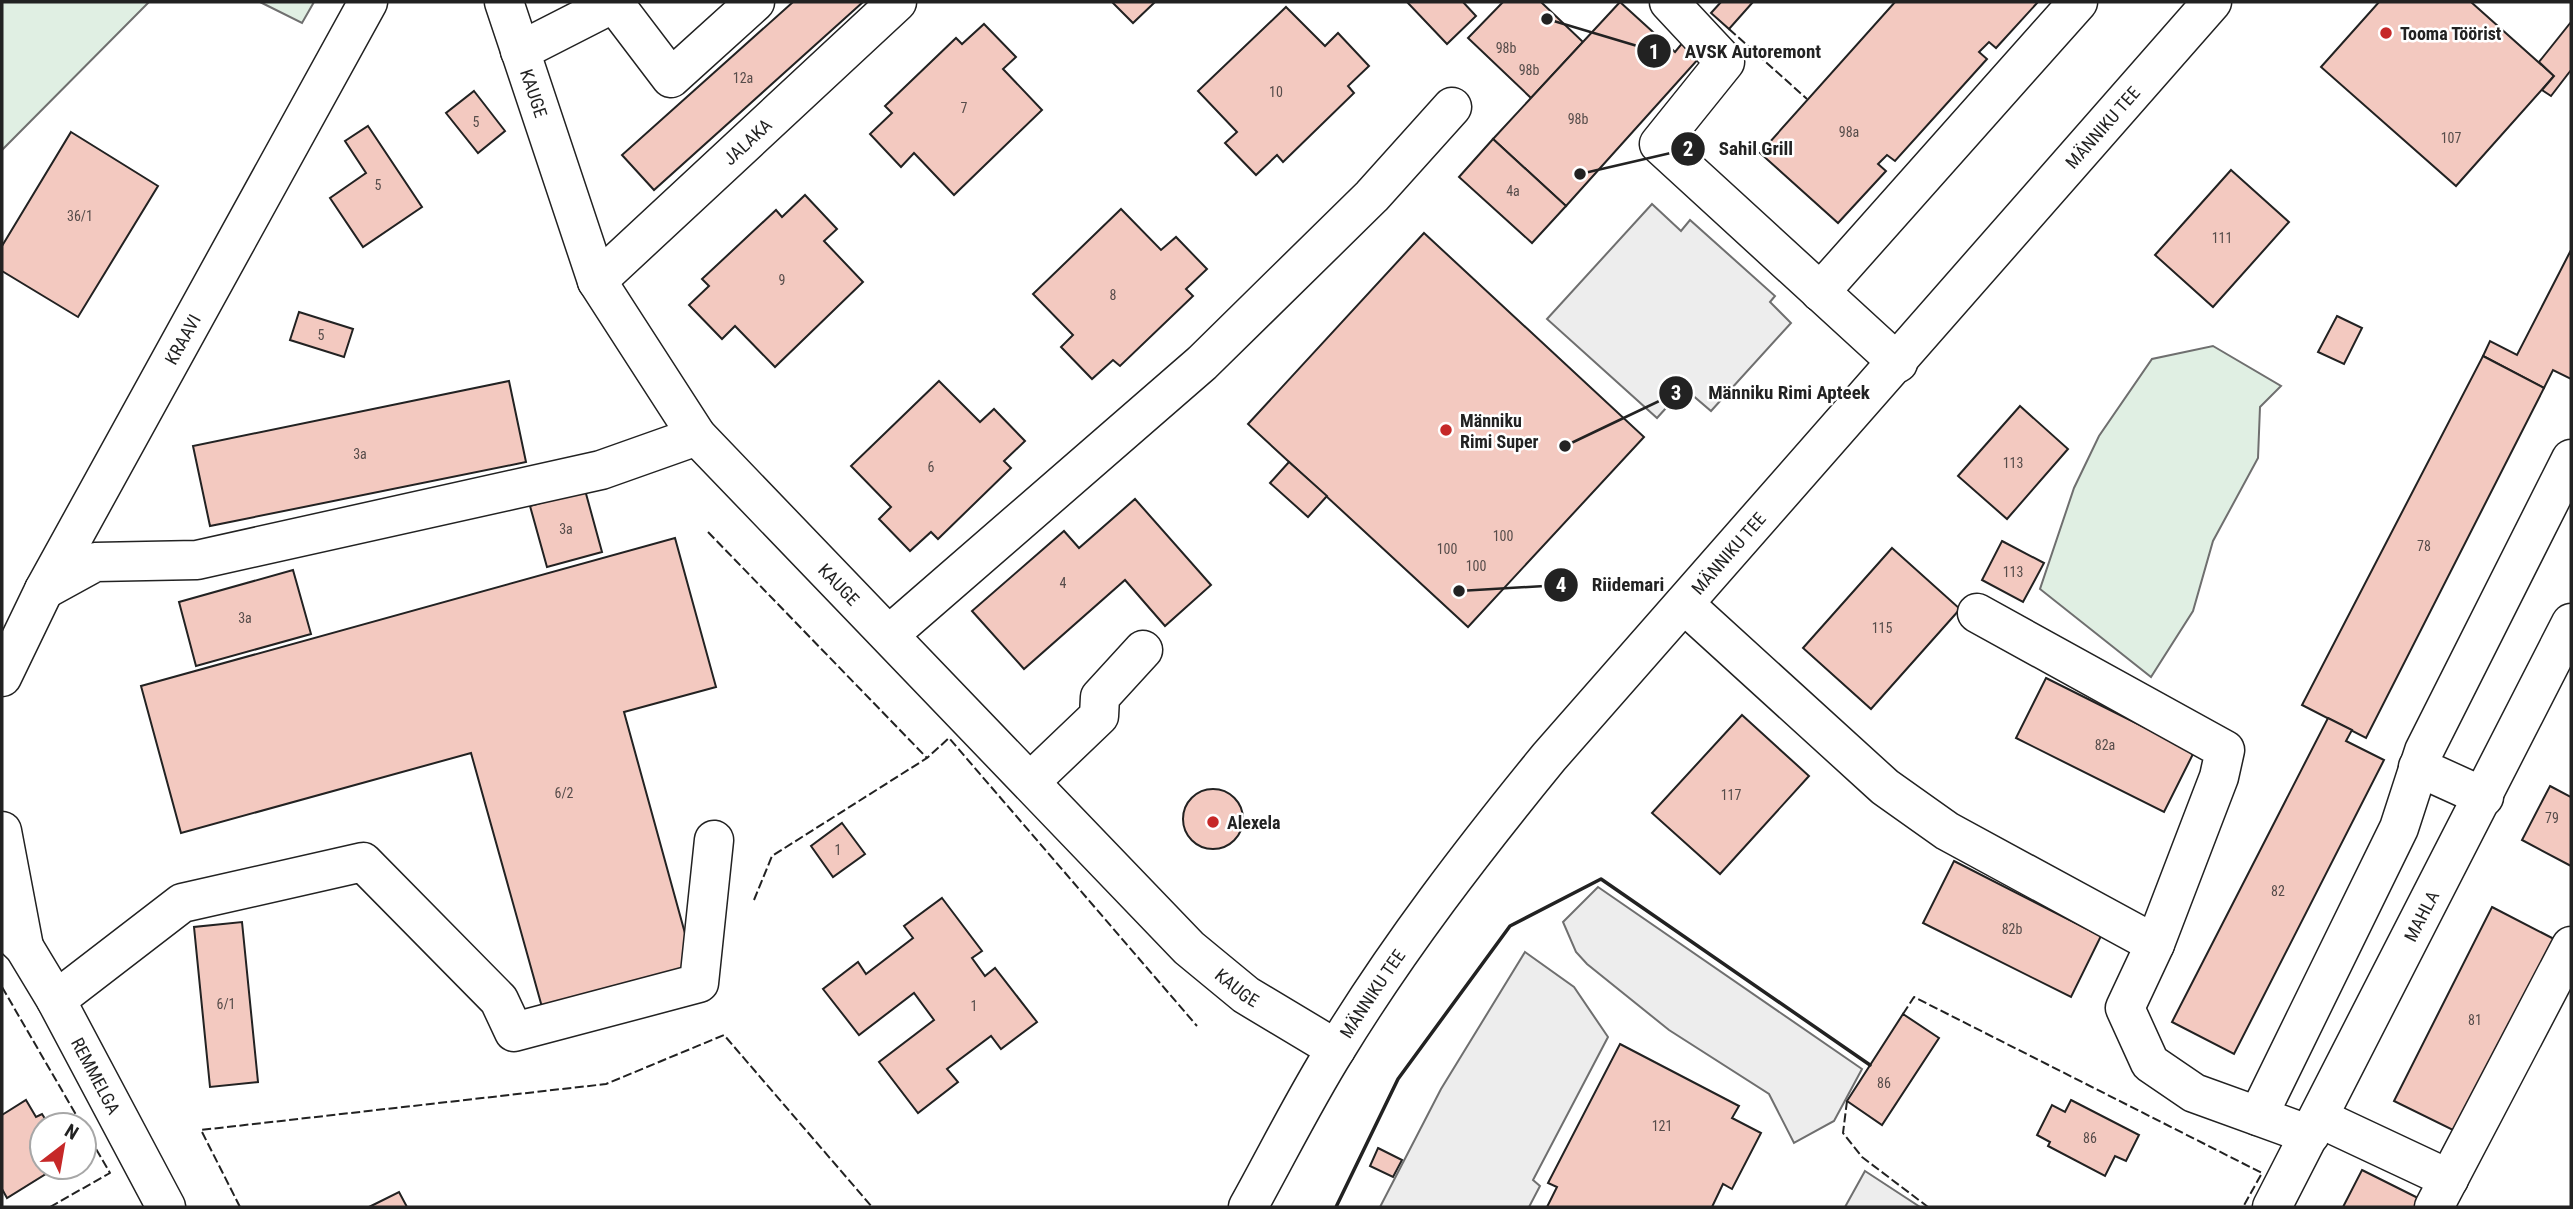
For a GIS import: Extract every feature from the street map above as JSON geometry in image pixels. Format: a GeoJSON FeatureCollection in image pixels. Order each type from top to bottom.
{"type":"FeatureCollection","features":[{"type":"Feature","properties":{"kind":"street","name":"KRAAVI"},"geometry":{"type":"LineString","coordinates":[[2,677],[44,590],[368,2]]}},
{"type":"Feature","properties":{"kind":"street","name":"KAUGE"},"geometry":{"type":"LineString","coordinates":[[504,2],[597,281],[697,436],[1189,948],[1246,996],[1336,1049]]}},
{"type":"Feature","properties":{"kind":"street"},"geometry":{"type":"LineString","coordinates":[[520,51],[614,3],[671,78],[755,2]]}},
{"type":"Feature","properties":{"kind":"street","name":"JALAKA"},"geometry":{"type":"LineString","coordinates":[[597,281],[897,2]]}},
{"type":"Feature","properties":{"kind":"street"},"geometry":{"type":"LineString","coordinates":[[1669,2],[1726,62],[1658,144],[1898,363]]}},
{"type":"Feature","properties":{"kind":"street"},"geometry":{"type":"LineString","coordinates":[[1821,292],[2078,2]]}},
{"type":"Feature","properties":{"kind":"street","name":"MÄNNIKU TEE"},"geometry":{"type":"LineString","coordinates":[[1248,1207],[1336,1049],[1416,929],[1482,839],[1549,757],[1898,363],[2211,3]]}},
{"type":"Feature","properties":{"kind":"street"},"geometry":{"type":"LineString","coordinates":[[890,634],[1202,363],[1372,196],[1452,107]]}},
{"type":"Feature","properties":{"kind":"street"},"geometry":{"type":"LineString","coordinates":[[44,590],[95,562],[197,560],[601,470],[697,436]]}},
{"type":"Feature","properties":{"kind":"street"},"geometry":{"type":"LineString","coordinates":[[2258,1116],[2399,828],[2424,751],[2571,459]]}},
{"type":"Feature","properties":{"kind":"street"},"geometry":{"type":"LineString","coordinates":[[1684,604],[1885,788],[1947,831],[2155,944]]}},
{"type":"Feature","properties":{"kind":"street"},"geometry":{"type":"LineString","coordinates":[[1977,613],[2225,750],[2219,777],[2155,944],[2125,1008],[2150,1063],[2194,1093],[2258,1116],[2315,1126],[2442,1193],[2571,946]]}},
{"type":"Feature","properties":{"kind":"street","name":"MAHLA"},"geometry":{"type":"LineString","coordinates":[[2272,1207],[2571,623]]}},
{"type":"Feature","properties":{"kind":"street"},"geometry":{"type":"LineString","coordinates":[[1031,781],[1099,716],[1100,698],[1143,650]]}},
{"type":"Feature","properties":{"kind":"street"},"geometry":{"type":"LineString","coordinates":[[2418,767],[2484,797]]}},
{"type":"Feature","properties":{"kind":"street","name":"REMMELGA"},"geometry":{"type":"LineString","coordinates":[[2,831],[13,937],[56,1000],[166,1207]]}},
{"type":"Feature","properties":{"kind":"street"},"geometry":{"type":"LineString","coordinates":[[56,1000],[182,903],[363,862],[499,1000],[514,1032],[699,984],[714,840]]}},
{"type":"Feature","properties":{"kind":"green space"},"geometry":{"type":"Polygon","coordinates":[[[2,2],[149,2],[2,150],[2,2]]]}},
{"type":"Feature","properties":{"kind":"green space"},"geometry":{"type":"Polygon","coordinates":[[[260,2],[314,2],[302,23],[260,2]]]}},
{"type":"Feature","properties":{"kind":"green space"},"geometry":{"type":"Polygon","coordinates":[[[2213,346],[2281,386],[2260,407],[2258,458],[2213,541],[2193,611],[2151,677],[2040,589],[2074,488],[2099,436],[2152,359],[2213,346]]]}},
{"type":"Feature","properties":{"kind":"shaded area"},"geometry":{"type":"Polygon","coordinates":[[[1652,204],[1681,231],[1690,220],[1775,296],[1770,302],[1791,323],[1711,411],[1684,388],[1657,418],[1547,319],[1652,204]]]}},
{"type":"Feature","properties":{"kind":"shaded area"},"geometry":{"type":"Polygon","coordinates":[[[1598,887],[1862,1069],[1834,1121],[1794,1143],[1769,1094],[1669,1030],[1587,964],[1576,952],[1563,922],[1598,887]]]}},
{"type":"Feature","properties":{"kind":"shaded area"},"geometry":{"type":"Polygon","coordinates":[[[1525,952],[1574,987],[1608,1037],[1533,1180],[1540,1186],[1529,1207],[1380,1207],[1441,1089],[1525,952]]]}},
{"type":"Feature","properties":{"kind":"shaded area"},"geometry":{"type":"Polygon","coordinates":[[[1865,1171],[1920,1207],[1845,1207],[1865,1171]]]}},
{"type":"Feature","properties":{"kind":"building"},"geometry":{"type":"Polygon","coordinates":[[[793,2],[863,2],[654,190],[622,155],[793,2]]]}},
{"type":"Feature","properties":{"kind":"building"},"geometry":{"type":"Polygon","coordinates":[[[1112,2],[1155,2],[1133,23],[1112,2]]]}},
{"type":"Feature","properties":{"kind":"building"},"geometry":{"type":"Polygon","coordinates":[[[1407,2],[1463,2],[1476,16],[1447,44],[1407,2]]]}},
{"type":"Feature","properties":{"kind":"building"},"geometry":{"type":"Polygon","coordinates":[[[1503,2],[1541,2],[1583,42],[1531,98],[1468,38],[1503,2]]]}},
{"type":"Feature","properties":{"kind":"building"},"geometry":{"type":"Polygon","coordinates":[[[1620,2],[1675,52],[1684,41],[1700,57],[1566,206],[1493,139],[1620,2]]]}},
{"type":"Feature","properties":{"kind":"building"},"geometry":{"type":"Polygon","coordinates":[[[1721,2],[1753,2],[1729,29],[1711,13],[1721,2]]]}},
{"type":"Feature","properties":{"kind":"building"},"geometry":{"type":"Polygon","coordinates":[[[1895,2],[2038,2],[1996,48],[1989,42],[1979,52],[1987,59],[1895,161],[1887,155],[1878,164],[1886,171],[1838,223],[1760,153],[1895,2]]]}},
{"type":"Feature","properties":{"kind":"building"},"geometry":{"type":"Polygon","coordinates":[[[2379,2],[2471,2],[2554,76],[2456,186],[2321,67],[2379,2]]]}},
{"type":"Feature","properties":{"kind":"building"},"geometry":{"type":"Polygon","coordinates":[[[1286,7],[1325,46],[1338,33],[1369,66],[1348,86],[1354,93],[1283,162],[1277,155],[1256,175],[1225,143],[1237,132],[1198,91],[1286,7]]]}},
{"type":"Feature","properties":{"kind":"building"},"geometry":{"type":"Polygon","coordinates":[[[2571,22],[2571,70],[2551,96],[2542,90],[2554,76],[2539,62],[2571,22]]]}},
{"type":"Feature","properties":{"kind":"building"},"geometry":{"type":"Polygon","coordinates":[[[984,24],[1016,57],[1003,69],[1042,110],[954,195],[914,153],[901,167],[870,134],[892,113],[885,106],[956,38],[962,44],[984,24]]]}},
{"type":"Feature","properties":{"kind":"building"},"geometry":{"type":"Polygon","coordinates":[[[474,91],[505,131],[478,153],[446,113],[474,91]]]}},
{"type":"Feature","properties":{"kind":"building"},"geometry":{"type":"Polygon","coordinates":[[[368,126],[422,207],[363,247],[330,198],[366,173],[345,141],[368,126]]]}},
{"type":"Feature","properties":{"kind":"building"},"geometry":{"type":"Polygon","coordinates":[[[71,132],[158,186],[78,317],[2,271],[2,246],[71,132]]]}},
{"type":"Feature","properties":{"kind":"building"},"geometry":{"type":"Polygon","coordinates":[[[1493,139],[1566,206],[1532,243],[1459,177],[1493,139]]]}},
{"type":"Feature","properties":{"kind":"building"},"geometry":{"type":"Polygon","coordinates":[[[2231,170],[2289,222],[2213,307],[2155,255],[2231,170]]]}},
{"type":"Feature","properties":{"kind":"building"},"geometry":{"type":"Polygon","coordinates":[[[805,195],[837,229],[824,241],[863,282],[775,367],[735,326],[722,339],[689,305],[709,286],[702,279],[776,210],[782,217],[805,195]]]}},
{"type":"Feature","properties":{"kind":"building"},"geometry":{"type":"Polygon","coordinates":[[[1121,209],[1161,250],[1176,237],[1207,269],[1186,289],[1193,296],[1120,366],[1113,360],[1092,379],[1061,347],[1073,335],[1033,294],[1121,209]]]}},
{"type":"Feature","properties":{"kind":"building","name":"Männiku Rimi Super"},"geometry":{"type":"Polygon","coordinates":[[[1424,233],[1644,437],[1468,627],[1248,424],[1424,233]]]}},
{"type":"Feature","properties":{"kind":"building"},"geometry":{"type":"Polygon","coordinates":[[[2571,250],[2571,379],[2553,370],[2544,388],[2483,356],[2490,341],[2517,355],[2571,250]]]}},
{"type":"Feature","properties":{"kind":"building"},"geometry":{"type":"Polygon","coordinates":[[[299,312],[353,329],[344,357],[290,340],[299,312]]]}},
{"type":"Feature","properties":{"kind":"building"},"geometry":{"type":"Polygon","coordinates":[[[2337,316],[2362,328],[2344,364],[2318,352],[2337,316]]]}},
{"type":"Feature","properties":{"kind":"building"},"geometry":{"type":"Polygon","coordinates":[[[2483,356],[2544,388],[2366,738],[2302,705],[2483,356]]]}},
{"type":"Feature","properties":{"kind":"building"},"geometry":{"type":"Polygon","coordinates":[[[509,381],[526,462],[210,526],[193,446],[509,381]]]}},
{"type":"Feature","properties":{"kind":"building"},"geometry":{"type":"Polygon","coordinates":[[[939,381],[980,422],[994,409],[1025,441],[1004,461],[1011,468],[938,539],[931,532],[910,551],[879,519],[891,507],[851,466],[939,381]]]}},
{"type":"Feature","properties":{"kind":"building"},"geometry":{"type":"Polygon","coordinates":[[[2020,406],[2068,449],[2007,519],[1958,476],[2020,406]]]}},
{"type":"Feature","properties":{"kind":"building"},"geometry":{"type":"Polygon","coordinates":[[[1289,462],[1327,496],[1308,517],[1270,483],[1289,462]]]}},
{"type":"Feature","properties":{"kind":"building"},"geometry":{"type":"Polygon","coordinates":[[[585,490],[602,552],[547,567],[530,506],[585,490]]]}},
{"type":"Feature","properties":{"kind":"building"},"geometry":{"type":"Polygon","coordinates":[[[1135,499],[1211,585],[1165,626],[1125,580],[1024,669],[972,611],[1064,531],[1079,548],[1135,499]]]}},
{"type":"Feature","properties":{"kind":"building"},"geometry":{"type":"Polygon","coordinates":[[[675,538],[716,687],[624,712],[694,966],[542,1007],[471,753],[181,833],[141,686],[675,538]]]}},
{"type":"Feature","properties":{"kind":"building"},"geometry":{"type":"Polygon","coordinates":[[[2002,541],[2044,563],[2023,602],[1982,580],[2002,541]]]}},
{"type":"Feature","properties":{"kind":"building"},"geometry":{"type":"Polygon","coordinates":[[[1892,548],[1960,609],[1871,709],[1803,648],[1892,548]]]}},
{"type":"Feature","properties":{"kind":"building"},"geometry":{"type":"Polygon","coordinates":[[[293,570],[311,634],[196,666],[179,602],[293,570]]]}},
{"type":"Feature","properties":{"kind":"building"},"geometry":{"type":"Polygon","coordinates":[[[2046,678],[2194,752],[2164,812],[2016,738],[2046,678]]]}},
{"type":"Feature","properties":{"kind":"building"},"geometry":{"type":"Polygon","coordinates":[[[1742,715],[1809,776],[1720,874],[1652,813],[1742,715]]]}},
{"type":"Feature","properties":{"kind":"building"},"geometry":{"type":"Polygon","coordinates":[[[2328,718],[2352,730],[2346,741],[2384,760],[2234,1054],[2172,1022],[2328,718]]]}},
{"type":"Feature","properties":{"kind":"building"},"geometry":{"type":"Polygon","coordinates":[[[2550,786],[2571,797],[2571,866],[2522,840],[2550,786]]]}},
{"type":"Feature","properties":{"kind":"building","name":"Alexela"},"geometry":{"type":"Polygon","coordinates":[[[1207,789],[1219,789],[1238,802],[1243,819],[1241,831],[1230,844],[1219,849],[1207,849],[1188,836],[1183,825],[1183,813],[1196,794],[1207,789]]]}},
{"type":"Feature","properties":{"kind":"building"},"geometry":{"type":"Polygon","coordinates":[[[842,823],[865,854],[833,877],[811,846],[842,823]]]}},
{"type":"Feature","properties":{"kind":"building"},"geometry":{"type":"Polygon","coordinates":[[[1954,861],[2101,936],[2071,997],[1923,923],[1954,861]]]}},
{"type":"Feature","properties":{"kind":"building"},"geometry":{"type":"Polygon","coordinates":[[[942,898],[982,951],[972,958],[985,976],[995,968],[1037,1022],[1001,1049],[991,1036],[947,1069],[958,1082],[918,1113],[879,1062],[934,1020],[914,993],[859,1035],[823,989],[858,962],[866,974],[913,938],[904,926],[942,898]]]}},
{"type":"Feature","properties":{"kind":"building"},"geometry":{"type":"Polygon","coordinates":[[[2492,907],[2556,940],[2459,1133],[2394,1101],[2492,907]]]}},
{"type":"Feature","properties":{"kind":"building"},"geometry":{"type":"Polygon","coordinates":[[[242,922],[258,1082],[210,1087],[194,927],[242,922]]]}},
{"type":"Feature","properties":{"kind":"building"},"geometry":{"type":"Polygon","coordinates":[[[1903,1014],[1939,1038],[1882,1125],[1847,1101],[1903,1014]]]}},
{"type":"Feature","properties":{"kind":"building"},"geometry":{"type":"Polygon","coordinates":[[[1620,1044],[1739,1106],[1732,1118],[1761,1133],[1732,1189],[1723,1184],[1712,1207],[1547,1207],[1557,1187],[1548,1183],[1620,1044]]]}},
{"type":"Feature","properties":{"kind":"building"},"geometry":{"type":"Polygon","coordinates":[[[26,1100],[32,1111],[28,1111],[28,1181],[34,1181],[7,1198],[2,1189],[2,1115],[26,1100]]]}},
{"type":"Feature","properties":{"kind":"building"},"geometry":{"type":"Polygon","coordinates":[[[2071,1100],[2139,1135],[2126,1161],[2115,1156],[2105,1176],[2048,1146],[2050,1142],[2037,1135],[2052,1105],[2065,1112],[2071,1100]]]}},
{"type":"Feature","properties":{"kind":"building"},"geometry":{"type":"Polygon","coordinates":[[[1378,1148],[1402,1160],[1393,1177],[1370,1166],[1378,1148]]]}},
{"type":"Feature","properties":{"kind":"building"},"geometry":{"type":"Polygon","coordinates":[[[2362,1170],[2426,1202],[2423,1207],[2343,1207],[2362,1170]]]}},
{"type":"Feature","properties":{"kind":"building"},"geometry":{"type":"Polygon","coordinates":[[[399,1192],[407,1207],[369,1207],[399,1192]]]}},
{"type":"Feature","properties":{"kind":"fence"},"geometry":{"type":"LineString","coordinates":[[1729,29],[1807,99]]}},
{"type":"Feature","properties":{"kind":"fence"},"geometry":{"type":"LineString","coordinates":[[708,532],[927,758]]}},
{"type":"Feature","properties":{"kind":"fence"},"geometry":{"type":"LineString","coordinates":[[754,900],[772,856],[927,758],[949,738],[1197,1026]]}},
{"type":"Feature","properties":{"kind":"fence"},"geometry":{"type":"LineString","coordinates":[[2,987],[74,1111]]}},
{"type":"Feature","properties":{"kind":"fence"},"geometry":{"type":"LineString","coordinates":[[1903,1014],[1914,997],[2262,1173],[2243,1207]]}},
{"type":"Feature","properties":{"kind":"fence"},"geometry":{"type":"LineString","coordinates":[[240,1207],[201,1130],[606,1084],[724,1035],[872,1207]]}},
{"type":"Feature","properties":{"kind":"fence"},"geometry":{"type":"LineString","coordinates":[[1847,1101],[1843,1133],[1862,1157],[1928,1207]]}},
{"type":"Feature","properties":{"kind":"fence"},"geometry":{"type":"LineString","coordinates":[[98,1152],[110,1173],[98,1180]]}},
{"type":"Feature","properties":{"kind":"fence"},"geometry":{"type":"LineString","coordinates":[[50,1207],[96,1181]]}},
{"type":"Feature","properties":{"kind":"wall"},"geometry":{"type":"LineString","coordinates":[[1336,1207],[1398,1079],[1510,926],[1601,879],[1870,1065]]}},
{"type":"Feature","properties":{"kind":"place","name":"AVSK Autoremont"},"geometry":{"type":"Point","coordinates":[1547,19]}},
{"type":"Feature","properties":{"kind":"place","name":"Tooma Töörist"},"geometry":{"type":"Point","coordinates":[2386,33]}},
{"type":"Feature","properties":{"kind":"place","name":"Sahil Grill"},"geometry":{"type":"Point","coordinates":[1580,174]}},
{"type":"Feature","properties":{"kind":"place","name":"Männiku Rimi Super"},"geometry":{"type":"Point","coordinates":[1446,430]}},
{"type":"Feature","properties":{"kind":"place","name":"Männiku Rimi Apteek"},"geometry":{"type":"Point","coordinates":[1565,446]}},
{"type":"Feature","properties":{"kind":"place","name":"Riidemari"},"geometry":{"type":"Point","coordinates":[1459,591]}},
{"type":"Feature","properties":{"kind":"place","name":"Alexela"},"geometry":{"type":"Point","coordinates":[1213,822]}}]}
